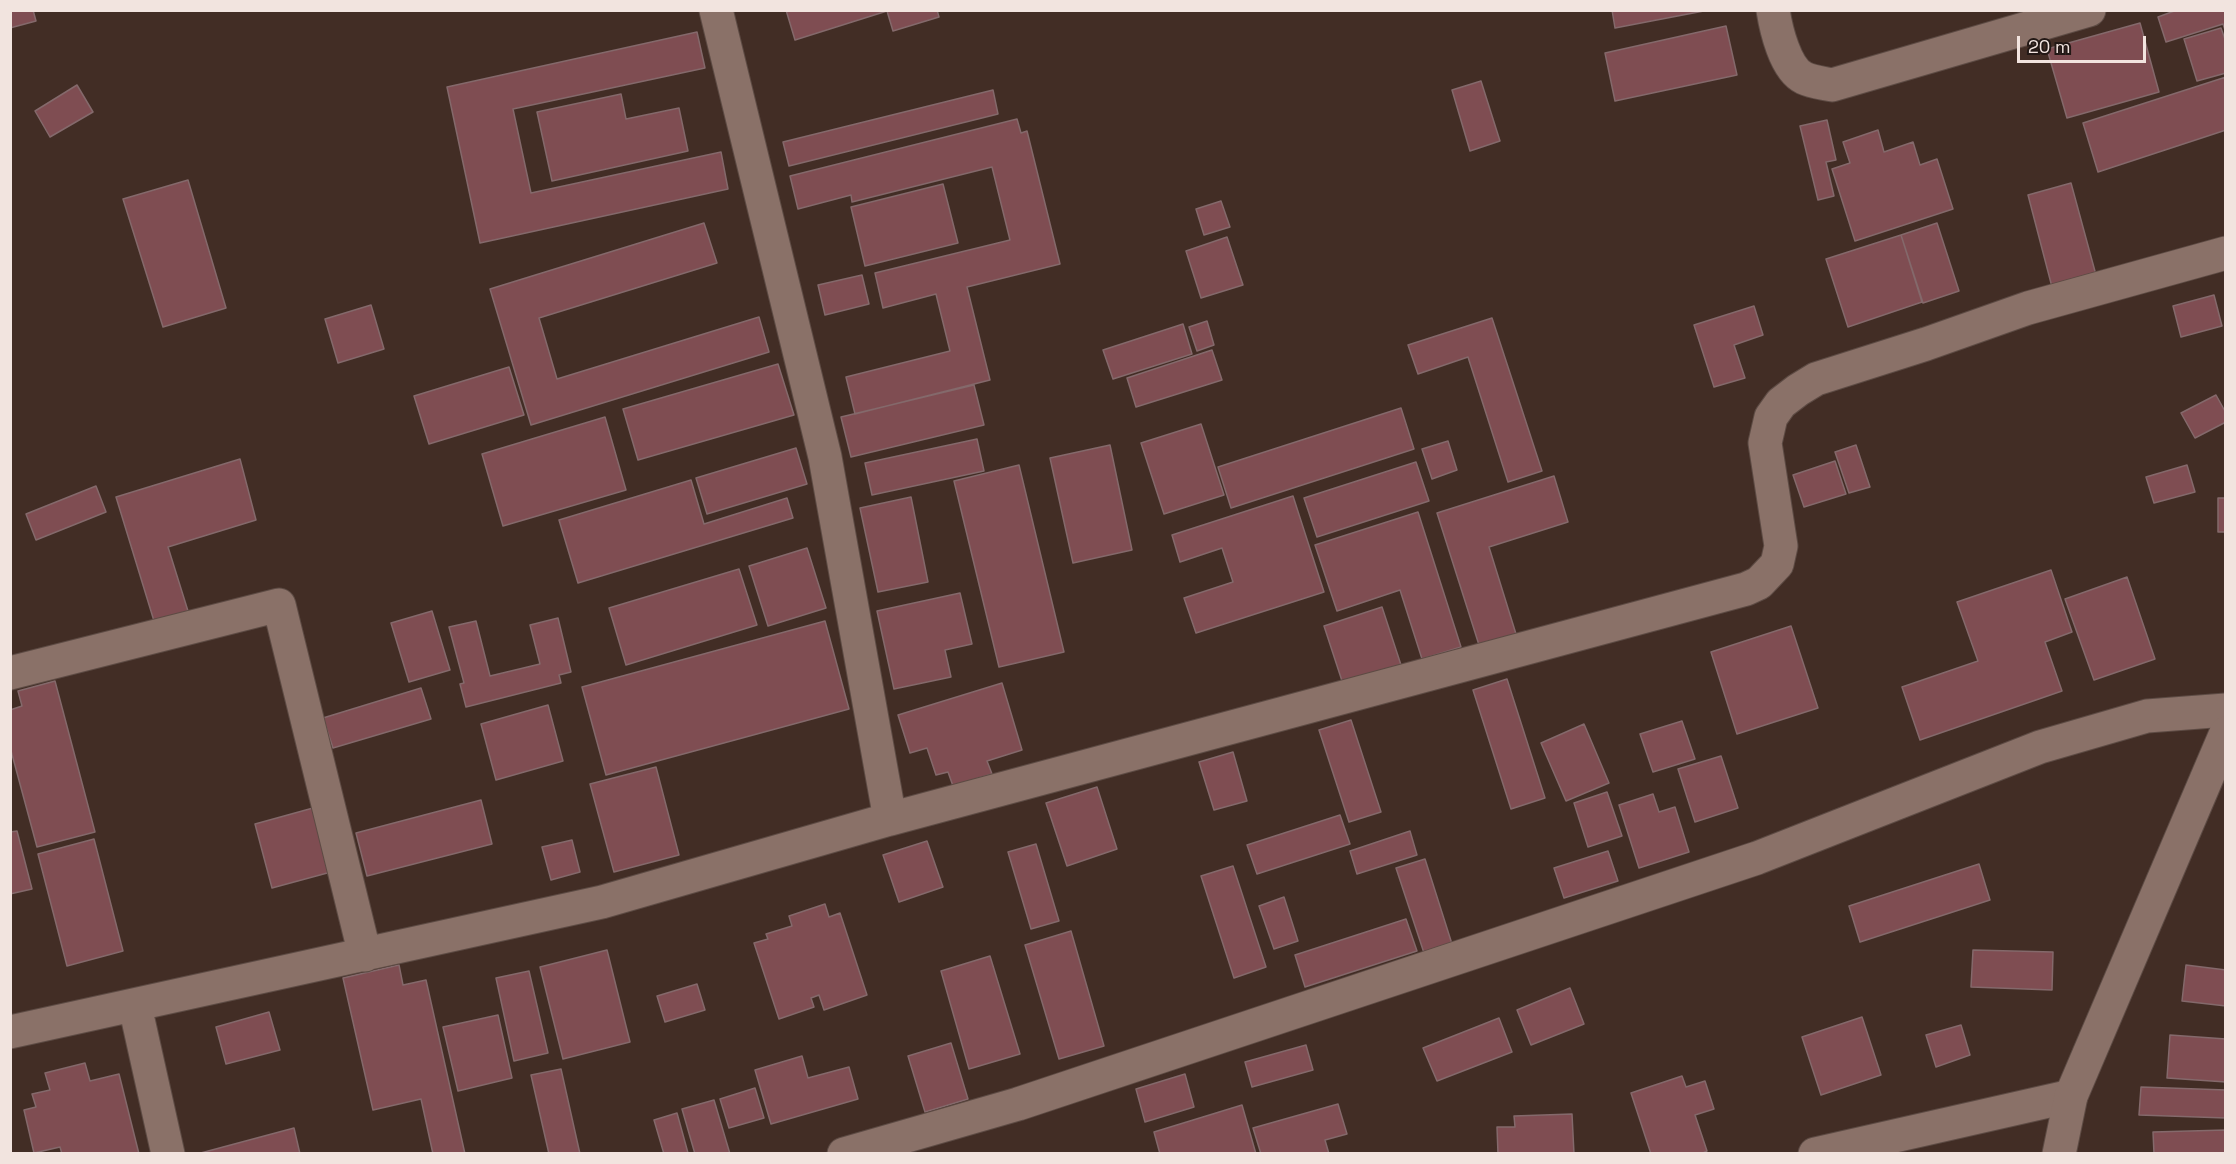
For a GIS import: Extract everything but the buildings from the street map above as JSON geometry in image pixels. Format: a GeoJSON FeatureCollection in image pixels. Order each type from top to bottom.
{"type":"FeatureCollection","features":[{"type":"Feature","properties":{"kind":"street"},"geometry":{"type":"LineString","coordinates":[[716,10],[825,457],[890,819]]}},
{"type":"Feature","properties":{"kind":"street"},"geometry":{"type":"LineString","coordinates":[[1773,10],[1776,29],[1788,60],[1803,78],[1832,85],[2089,10]]}},
{"type":"Feature","properties":{"kind":"street"},"geometry":{"type":"LineString","coordinates":[[10,1032],[602,902],[890,819],[1746,589],[1759,583],[1777,564],[1781,546],[1765,443],[1771,417],[1781,404],[1798,390],[1816,379],[2028,308],[2226,253]]}},
{"type":"Feature","properties":{"kind":"street"},"geometry":{"type":"LineString","coordinates":[[10,673],[279,605],[365,955]]}},
{"type":"Feature","properties":{"kind":"street"},"geometry":{"type":"LineString","coordinates":[[844,1154],[1018,1104],[1757,858],[2040,747],[2147,716],[2226,710]]}},
{"type":"Feature","properties":{"kind":"street"},"geometry":{"type":"LineString","coordinates":[[2059,1154],[2071,1096],[2226,733]]}},
{"type":"Feature","properties":{"kind":"street"},"geometry":{"type":"LineString","coordinates":[[135,1006],[168,1154]]}},
{"type":"Feature","properties":{"kind":"street"},"geometry":{"type":"LineString","coordinates":[[1815,1154],[2071,1096]]}}]}
